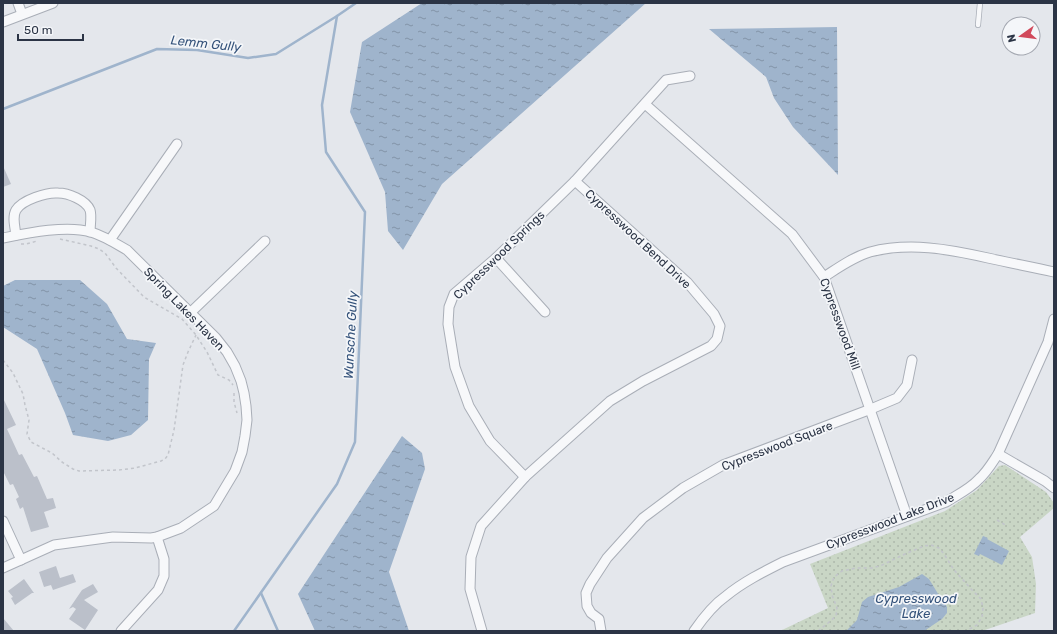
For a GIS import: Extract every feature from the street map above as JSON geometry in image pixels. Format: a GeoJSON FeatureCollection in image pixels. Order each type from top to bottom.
{"type":"FeatureCollection","features":[{"type":"Feature","properties":{"kind":"street"},"geometry":{"type":"LineString","coordinates":[[18,3],[22,14]]}},
{"type":"Feature","properties":{"kind":"street"},"geometry":{"type":"LineString","coordinates":[[3,22],[53,3]]}},
{"type":"Feature","properties":{"kind":"street","name":"Cypresswood Springs"},"geometry":{"type":"LineString","coordinates":[[525,477],[490,441],[469,406],[455,368],[448,324],[449,307],[454,294],[496,258],[575,181],[666,80],[690,76]]}},
{"type":"Feature","properties":{"kind":"street","name":"Cypresswood Mill"},"geometry":{"type":"LineString","coordinates":[[645,104],[792,234],[824,277],[907,516]]}},
{"type":"Feature","properties":{"kind":"street"},"geometry":{"type":"LineString","coordinates":[[110,240],[177,144]]}},
{"type":"Feature","properties":{"kind":"street","name":"Cypresswood Bend Drive"},"geometry":{"type":"LineString","coordinates":[[525,477],[610,401],[643,381],[711,346],[717,339],[720,326],[714,314],[687,282],[575,181]]}},
{"type":"Feature","properties":{"kind":"street"},"geometry":{"type":"LineString","coordinates":[[16,235],[14,216],[16,211],[20,206],[29,200],[48,193],[58,193],[80,199],[86,204],[90,210],[90,232]]}},
{"type":"Feature","properties":{"kind":"street","name":"Spring Lakes Haven"},"geometry":{"type":"LineString","coordinates":[[3,238],[58,229],[74,229],[90,232],[110,240],[127,250],[216,338],[227,352],[241,381],[246,406],[245,436],[242,452],[235,470],[214,506],[181,528],[151,538],[113,538],[54,545],[3,568]]}},
{"type":"Feature","properties":{"kind":"street"},"geometry":{"type":"LineString","coordinates":[[190,313],[265,241]]}},
{"type":"Feature","properties":{"kind":"street"},"geometry":{"type":"LineString","coordinates":[[824,277],[849,261],[869,253],[890,248],[919,247],[953,250],[1054,272]]}},
{"type":"Feature","properties":{"kind":"street"},"geometry":{"type":"LineString","coordinates":[[496,258],[545,312]]}},
{"type":"Feature","properties":{"kind":"street","name":"Cypresswood Lake Drive"},"geometry":{"type":"LineString","coordinates":[[694,631],[718,602],[757,574],[783,562],[946,502],[963,492],[979,479],[998,454],[1051,343],[1054,319]]}},
{"type":"Feature","properties":{"kind":"street","name":"Cypresswood Square"},"geometry":{"type":"LineString","coordinates":[[600,631],[599,619],[591,613],[587,606],[586,594],[590,584],[608,558],[643,518],[683,488],[723,465],[897,398],[907,385],[912,360]]}},
{"type":"Feature","properties":{"kind":"street"},"geometry":{"type":"LineString","coordinates":[[998,454],[1045,481],[1054,488]]}},
{"type":"Feature","properties":{"kind":"street"},"geometry":{"type":"LineString","coordinates":[[482,631],[470,589],[471,557],[481,526],[525,477]]}},
{"type":"Feature","properties":{"kind":"street"},"geometry":{"type":"LineString","coordinates":[[3,521],[22,560]]}},
{"type":"Feature","properties":{"kind":"street"},"geometry":{"type":"LineString","coordinates":[[121,631],[158,590],[164,576],[164,559],[157,536]]}},
{"type":"Feature","properties":{"kind":"lane"},"geometry":{"type":"LineString","coordinates":[[978,25],[980,3]]}},
{"type":"Feature","properties":{"kind":"path"},"geometry":{"type":"LineString","coordinates":[[58,239],[85,244],[100,249],[105,253],[116,268],[144,297],[182,319],[196,335],[207,352],[218,375],[230,380],[233,386]]}},
{"type":"Feature","properties":{"kind":"path"},"geometry":{"type":"LineString","coordinates":[[18,244],[38,241]]}},
{"type":"Feature","properties":{"kind":"path"},"geometry":{"type":"LineString","coordinates":[[3,360],[13,373],[23,394],[29,420],[27,434],[31,442],[52,453],[62,462],[79,471],[135,468],[161,461],[166,459],[168,455],[174,430],[183,365],[196,335]]}},
{"type":"Feature","properties":{"kind":"path"},"geometry":{"type":"LineString","coordinates":[[234,390],[234,402],[237,413]]}},
{"type":"Feature","properties":{"kind":"path"},"geometry":{"type":"LineString","coordinates":[[997,520],[1007,526]]}},
{"type":"Feature","properties":{"kind":"path"},"geometry":{"type":"LineString","coordinates":[[818,631],[836,616],[837,608],[832,595],[831,586],[834,577],[842,572],[856,568],[872,568],[880,566],[924,546],[931,545],[939,548],[954,570],[981,599],[983,608],[982,617],[978,625],[966,631]]}},
{"type":"Feature","properties":{"kind":"green space"},"geometry":{"type":"Polygon","coordinates":[[[1005,465],[1046,492],[1054,503],[1054,508],[1020,537],[1032,557],[1036,584],[1035,613],[982,631],[780,631],[828,608],[810,564],[945,511],[977,490],[999,466],[1005,465]]]}},
{"type":"Feature","properties":{"kind":"water"},"geometry":{"type":"Polygon","coordinates":[[[422,3],[646,3],[442,184],[403,250],[388,231],[385,192],[350,112],[362,42],[422,3]]]}},
{"type":"Feature","properties":{"kind":"water"},"geometry":{"type":"Polygon","coordinates":[[[837,27],[838,175],[793,127],[774,98],[766,77],[709,29],[837,27]]]}},
{"type":"Feature","properties":{"kind":"water"},"geometry":{"type":"Polygon","coordinates":[[[15,280],[80,280],[107,304],[127,339],[156,343],[149,359],[148,420],[131,435],[108,441],[73,435],[37,349],[3,327],[3,286],[15,280]]]}},
{"type":"Feature","properties":{"kind":"water"},"geometry":{"type":"Polygon","coordinates":[[[402,436],[422,453],[425,469],[389,572],[409,631],[315,631],[298,594],[402,436]]]}},
{"type":"Feature","properties":{"kind":"water"},"geometry":{"type":"Polygon","coordinates":[[[983,536],[1009,551],[1002,565],[980,554],[979,556],[974,554],[983,536]]]}},
{"type":"Feature","properties":{"kind":"water","name":"Cypresswood Lake"},"geometry":{"type":"Polygon","coordinates":[[[922,574],[929,579],[947,607],[947,613],[942,619],[924,631],[846,631],[857,620],[862,602],[868,597],[899,587],[922,574]]]}},
{"type":"Feature","properties":{"kind":"building"},"geometry":{"type":"Polygon","coordinates":[[[3,166],[11,184],[3,187],[3,166]]]}},
{"type":"Feature","properties":{"kind":"building"},"geometry":{"type":"Polygon","coordinates":[[[3,398],[16,425],[7,429],[19,455],[22,454],[34,477],[37,476],[47,499],[53,498],[56,508],[44,512],[49,527],[31,532],[23,507],[20,509],[16,499],[19,497],[13,484],[10,485],[3,471],[3,398]]]}},
{"type":"Feature","properties":{"kind":"building"},"geometry":{"type":"Polygon","coordinates":[[[56,566],[60,578],[73,574],[76,582],[53,590],[51,585],[44,587],[39,572],[56,566]]]}},
{"type":"Feature","properties":{"kind":"building"},"geometry":{"type":"Polygon","coordinates":[[[24,579],[34,593],[15,605],[11,598],[13,597],[8,591],[24,579]]]}},
{"type":"Feature","properties":{"kind":"building"},"geometry":{"type":"Polygon","coordinates":[[[93,584],[98,592],[84,600],[98,610],[85,630],[69,619],[76,609],[73,607],[69,609],[82,590],[93,584]]]}},
{"type":"Feature","properties":{"kind":"building"},"geometry":{"type":"Polygon","coordinates":[[[3,618],[14,631],[3,631],[3,618]]]}},
{"type":"Feature","properties":{"kind":"waterway","name":"Lemm Gully"},"geometry":{"type":"LineString","coordinates":[[3,109],[157,49],[197,50],[248,58],[276,54],[356,3]]}},
{"type":"Feature","properties":{"kind":"waterway","name":"Wunsche Gully"},"geometry":{"type":"LineString","coordinates":[[234,631],[337,484],[355,442],[365,212],[326,152],[322,105],[337,16]]}},
{"type":"Feature","properties":{"kind":"waterway"},"geometry":{"type":"LineString","coordinates":[[261,593],[278,631]]}}]}
